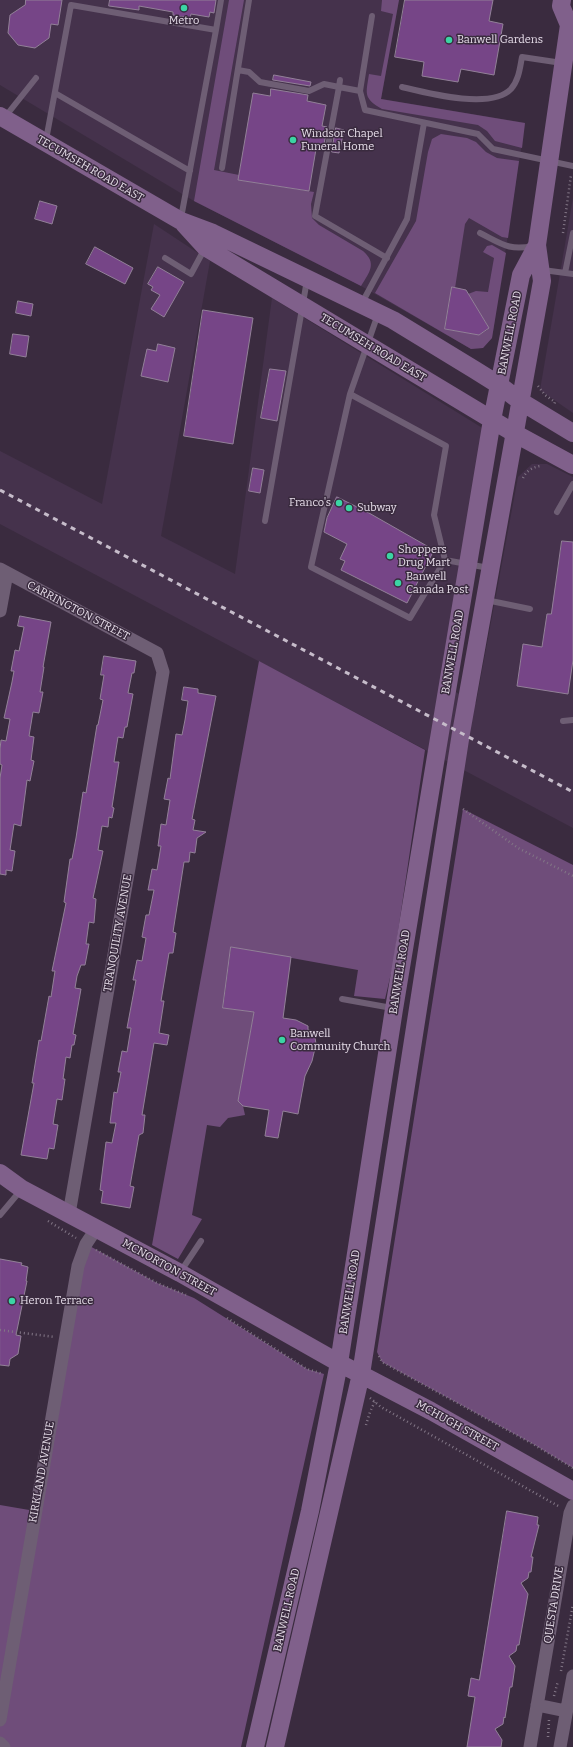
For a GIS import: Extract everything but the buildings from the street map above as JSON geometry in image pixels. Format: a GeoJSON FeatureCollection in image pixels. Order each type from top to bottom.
{"type":"FeatureCollection","features":[{"type":"Feature","properties":{"kind":"main road","name":"BANWELL ROAD"},"geometry":{"type":"LineString","coordinates":[[275,1747],[361,1374],[459,749],[484,599],[542,281],[537,245],[571,24],[561,6],[562,0]]}},
{"type":"Feature","properties":{"kind":"main road","name":"TECUMSEH ROAD EAST"},"geometry":{"type":"LineString","coordinates":[[2,117],[181,222],[302,305],[514,433],[573,465]]}},
{"type":"Feature","properties":{"kind":"main road","name":"TECUMSEH ROAD EAST"},"geometry":{"type":"LineString","coordinates":[[209,240],[307,279],[393,320],[499,385],[520,401],[573,433]]}},
{"type":"Feature","properties":{"kind":"main road","name":"BANWELL ROAD"},"geometry":{"type":"LineString","coordinates":[[255,1747],[310,1511],[339,1363],[394,1009],[492,420],[521,275],[537,245]]}},
{"type":"Feature","properties":{"kind":"main road","name":"MCNORTON STREET"},"geometry":{"type":"LineString","coordinates":[[0,1173],[22,1189],[180,1274],[339,1363]]}},
{"type":"Feature","properties":{"kind":"main road","name":"MCHUGH STREET"},"geometry":{"type":"LineString","coordinates":[[339,1363],[432,1411],[573,1491]]}},
{"type":"Feature","properties":{"kind":"street"},"geometry":{"type":"LineString","coordinates":[[0,611],[3,571]]}},
{"type":"Feature","properties":{"kind":"street","name":"CARRINGTON STREET"},"geometry":{"type":"LineString","coordinates":[[3,571],[157,653]]}},
{"type":"Feature","properties":{"kind":"street","name":"TRANQUILITY AVENUE"},"geometry":{"type":"LineString","coordinates":[[70,1214],[163,672],[157,653]]}},
{"type":"Feature","properties":{"kind":"street","name":"KIRKLAND AVENUE"},"geometry":{"type":"LineString","coordinates":[[0,1720],[78,1266],[86,1244],[96,1229]]}},
{"type":"Feature","properties":{"kind":"street","name":"QUESTA DRIVE"},"geometry":{"type":"LineString","coordinates":[[530,1747],[570,1513],[568,1507]]}},
{"type":"Feature","properties":{"kind":"street"},"geometry":{"type":"LineString","coordinates":[[560,1747],[573,1676]]}},
{"type":"Feature","properties":{"kind":"street"},"geometry":{"type":"LineString","coordinates":[[538,1705],[566,1711]]}},
{"type":"Feature","properties":{"kind":"street"},"geometry":{"type":"LineString","coordinates":[[0,1743],[4,1747]]}},
{"type":"Feature","properties":{"kind":"lane"},"geometry":{"type":"LineString","coordinates":[[181,222],[221,0]]}},
{"type":"Feature","properties":{"kind":"lane"},"geometry":{"type":"LineString","coordinates":[[222,168],[250,0]]}},
{"type":"Feature","properties":{"kind":"lane"},"geometry":{"type":"LineString","coordinates":[[46,143],[72,3],[216,30]]}},
{"type":"Feature","properties":{"kind":"lane"},"geometry":{"type":"LineString","coordinates":[[372,16],[360,91],[365,110],[478,134],[493,149],[573,166]]}},
{"type":"Feature","properties":{"kind":"lane"},"geometry":{"type":"LineString","coordinates":[[402,86],[453,98],[483,100],[501,95],[510,89],[517,79],[522,57],[564,64]]}},
{"type":"Feature","properties":{"kind":"lane"},"geometry":{"type":"LineString","coordinates":[[238,70],[249,72],[260,82],[309,91],[324,84],[360,91]]}},
{"type":"Feature","properties":{"kind":"lane"},"geometry":{"type":"LineString","coordinates":[[2,117],[36,78]]}},
{"type":"Feature","properties":{"kind":"lane"},"geometry":{"type":"LineString","coordinates":[[340,80],[315,216],[386,258]]}},
{"type":"Feature","properties":{"kind":"lane"},"geometry":{"type":"LineString","coordinates":[[55,93],[190,171]]}},
{"type":"Feature","properties":{"kind":"lane"},"geometry":{"type":"LineString","coordinates":[[361,305],[408,219],[424,123]]}},
{"type":"Feature","properties":{"kind":"lane"},"geometry":{"type":"LineString","coordinates":[[480,233],[506,246],[518,249],[537,245]]}},
{"type":"Feature","properties":{"kind":"lane"},"geometry":{"type":"LineString","coordinates":[[565,273],[573,233]]}},
{"type":"Feature","properties":{"kind":"lane"},"geometry":{"type":"LineString","coordinates":[[165,258],[191,274],[209,240]]}},
{"type":"Feature","properties":{"kind":"lane"},"geometry":{"type":"LineString","coordinates":[[540,270],[573,274]]}},
{"type":"Feature","properties":{"kind":"lane"},"geometry":{"type":"LineString","coordinates":[[265,521],[307,279]]}},
{"type":"Feature","properties":{"kind":"lane"},"geometry":{"type":"LineString","coordinates":[[350,394],[446,446],[434,515],[445,560],[410,618],[311,567],[350,394],[379,314]]}},
{"type":"Feature","properties":{"kind":"lane"},"geometry":{"type":"LineString","coordinates":[[557,512],[573,484]]}},
{"type":"Feature","properties":{"kind":"lane"},"geometry":{"type":"LineString","coordinates":[[445,560],[490,568]]}},
{"type":"Feature","properties":{"kind":"lane"},"geometry":{"type":"LineString","coordinates":[[484,599],[530,609]]}},
{"type":"Feature","properties":{"kind":"lane"},"geometry":{"type":"LineString","coordinates":[[563,721],[573,720]]}},
{"type":"Feature","properties":{"kind":"lane"},"geometry":{"type":"LineString","coordinates":[[342,999],[394,1009]]}},
{"type":"Feature","properties":{"kind":"lane"},"geometry":{"type":"LineString","coordinates":[[0,1215],[22,1189]]}},
{"type":"Feature","properties":{"kind":"lane"},"geometry":{"type":"LineString","coordinates":[[180,1274],[201,1241]]}},
{"type":"Feature","properties":{"kind":"path"},"geometry":{"type":"LineString","coordinates":[[562,240],[571,178]]}},
{"type":"Feature","properties":{"kind":"path"},"geometry":{"type":"LineString","coordinates":[[537,385],[545,395],[555,402]]}},
{"type":"Feature","properties":{"kind":"path"},"geometry":{"type":"LineString","coordinates":[[462,809],[518,848],[573,876]]}},
{"type":"Feature","properties":{"kind":"path"},"geometry":{"type":"LineString","coordinates":[[44,1219],[157,1283],[188,1296]]}},
{"type":"Feature","properties":{"kind":"path"},"geometry":{"type":"LineString","coordinates":[[226,1318],[307,1369],[324,1374]]}},
{"type":"Feature","properties":{"kind":"path"},"geometry":{"type":"LineString","coordinates":[[0,1330],[65,1338]]}},
{"type":"Feature","properties":{"kind":"path"},"geometry":{"type":"LineString","coordinates":[[377,1352],[382,1362],[533,1444],[573,1468]]}},
{"type":"Feature","properties":{"kind":"path"},"geometry":{"type":"LineString","coordinates":[[376,1401],[381,1406],[568,1507]]}},
{"type":"Feature","properties":{"kind":"path"},"geometry":{"type":"LineString","coordinates":[[556,1688],[561,1672],[573,1604]]}},
{"type":"Feature","properties":{"kind":"shaded area"},"geometry":{"type":"Polygon","coordinates":[[[0,0],[399,0],[381,99],[525,123],[492,338],[483,348],[471,349],[361,286],[194,201],[0,85],[0,0]]]}},
{"type":"Feature","properties":{"kind":"shaded area"},"geometry":{"type":"Polygon","coordinates":[[[229,0],[244,0],[214,170],[239,175],[238,180],[314,192],[311,204],[312,218],[319,225],[363,251],[370,260],[371,268],[361,286],[194,201],[229,0]]]}},
{"type":"Feature","properties":{"kind":"shaded area"},"geometry":{"type":"Polygon","coordinates":[[[382,0],[399,0],[381,99],[525,123],[522,148],[495,141],[487,131],[478,125],[382,109],[372,102],[367,95],[369,74],[381,76],[393,14],[381,11],[382,0]]]}},
{"type":"Feature","properties":{"kind":"shaded area"},"geometry":{"type":"Polygon","coordinates":[[[441,134],[467,138],[476,142],[486,152],[497,158],[519,161],[508,238],[502,237],[469,218],[465,224],[455,288],[452,287],[445,329],[479,335],[487,330],[488,326],[468,294],[476,291],[488,292],[494,258],[483,252],[487,246],[492,245],[506,253],[492,338],[483,348],[471,349],[375,293],[416,221],[428,152],[432,139],[441,134]]]}},
{"type":"Feature","properties":{"kind":"shaded area"},"geometry":{"type":"Polygon","coordinates":[[[573,198],[573,413],[540,390],[573,198]]]}},
{"type":"Feature","properties":{"kind":"shaded area"},"geometry":{"type":"Polygon","coordinates":[[[154,224],[210,261],[161,536],[235,574],[272,298],[484,429],[441,684],[476,703],[518,477],[532,464],[547,464],[573,477],[573,828],[0,524],[0,451],[102,504],[154,224]]]}},
{"type":"Feature","properties":{"kind":"shaded area"},"geometry":{"type":"Polygon","coordinates":[[[259,661],[425,750],[393,965],[385,999],[354,996],[358,970],[231,947],[223,1008],[254,1012],[238,1101],[243,1106],[245,1115],[228,1118],[220,1127],[207,1125],[192,1215],[202,1219],[178,1259],[152,1245],[259,661]]]}},
{"type":"Feature","properties":{"kind":"shaded area"},"geometry":{"type":"Polygon","coordinates":[[[463,809],[573,865],[573,1468],[533,1444],[382,1362],[377,1352],[463,809]]]}},
{"type":"Feature","properties":{"kind":"shaded area"},"geometry":{"type":"Polygon","coordinates":[[[86,1244],[157,1283],[194,1298],[307,1369],[324,1374],[241,1747],[4,1747],[0,1743],[0,1505],[35,1511],[86,1244]]]}},
{"type":"Feature","properties":{"kind":"railway"},"geometry":{"type":"LineString","coordinates":[[0,490],[573,792]]}},
{"type":"Feature","properties":{"kind":"place","name":"Metro"},"geometry":{"type":"Point","coordinates":[184,8]}},
{"type":"Feature","properties":{"kind":"place","name":"Banwell Gardens"},"geometry":{"type":"Point","coordinates":[449,40]}},
{"type":"Feature","properties":{"kind":"place","name":"Windsor Chapel Funeral Home"},"geometry":{"type":"Point","coordinates":[293,140]}},
{"type":"Feature","properties":{"kind":"place","name":"Franco's"},"geometry":{"type":"Point","coordinates":[339,503]}},
{"type":"Feature","properties":{"kind":"place","name":"Subway"},"geometry":{"type":"Point","coordinates":[349,508]}},
{"type":"Feature","properties":{"kind":"place","name":"Shoppers Drug Mart"},"geometry":{"type":"Point","coordinates":[390,556]}},
{"type":"Feature","properties":{"kind":"place","name":"Banwell Canada Post"},"geometry":{"type":"Point","coordinates":[398,583]}},
{"type":"Feature","properties":{"kind":"place","name":"Banwell Community Church"},"geometry":{"type":"Point","coordinates":[282,1040]}},
{"type":"Feature","properties":{"kind":"place","name":"Heron Terrace"},"geometry":{"type":"Point","coordinates":[12,1301]}}]}
